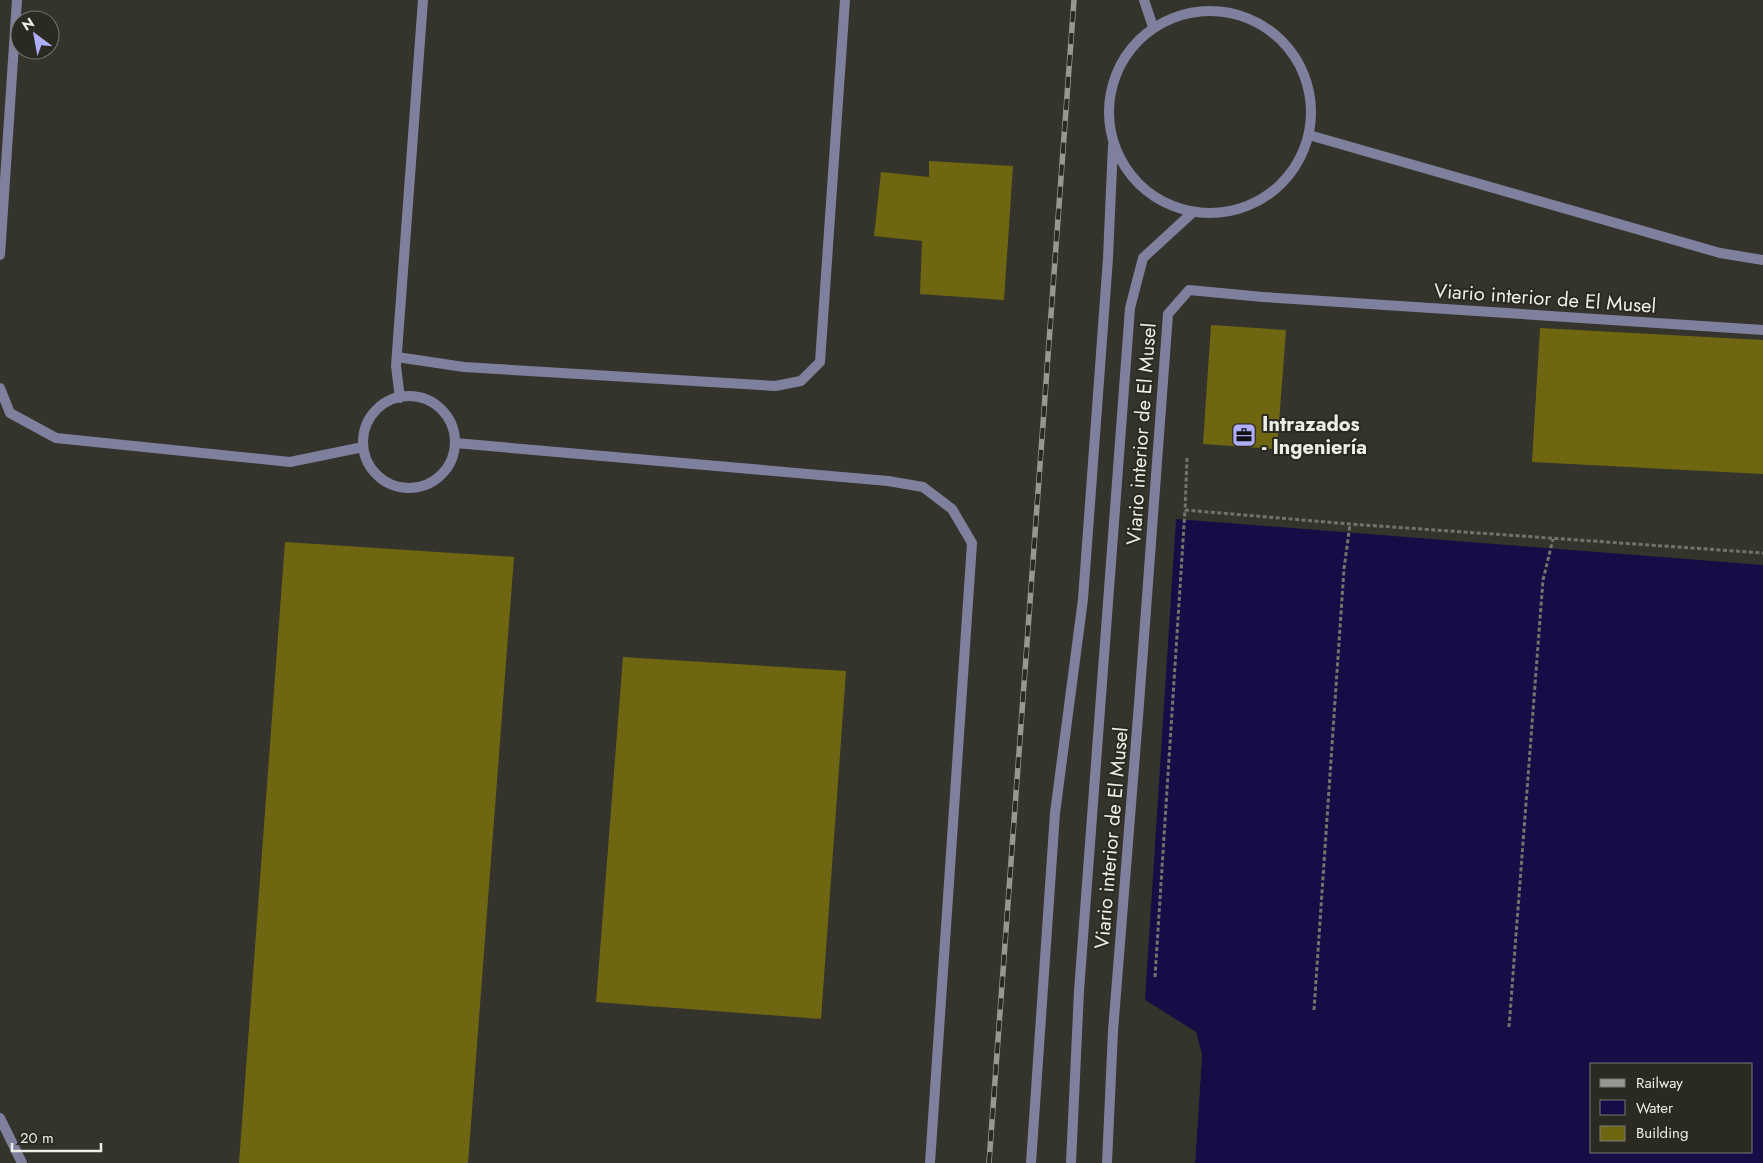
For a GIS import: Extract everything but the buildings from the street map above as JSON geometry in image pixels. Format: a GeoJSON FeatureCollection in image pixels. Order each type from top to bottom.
{"type":"FeatureCollection","features":[{"type":"Feature","properties":{"kind":"lane"},"geometry":{"type":"LineString","coordinates":[[0,255],[17,0]]}},
{"type":"Feature","properties":{"kind":"lane"},"geometry":{"type":"LineString","coordinates":[[400,398],[396,357],[423,0]]}},
{"type":"Feature","properties":{"kind":"lane"},"geometry":{"type":"LineString","coordinates":[[396,357],[464,367],[755,385],[775,386],[802,381],[820,362],[845,0]]}},
{"type":"Feature","properties":{"kind":"lane"},"geometry":{"type":"LineString","coordinates":[[1144,0],[1153,28]]}},
{"type":"Feature","properties":{"kind":"lane"},"geometry":{"type":"LineString","coordinates":[[1031,1163],[1054,813],[1083,598],[1108,258],[1113,145],[1108,112],[1113,79],[1129,50],[1153,28],[1185,14],[1220,10],[1253,20],[1281,39],[1302,67],[1312,101],[1309,135],[1298,164],[1278,188],[1253,205],[1223,213],[1192,212],[1166,204],[1143,190],[1125,169],[1113,145]]}},
{"type":"Feature","properties":{"kind":"lane"},"geometry":{"type":"LineString","coordinates":[[1309,135],[1720,253],[1763,260]]}},
{"type":"Feature","properties":{"kind":"lane","name":"Viario interior de El Musel"},"geometry":{"type":"LineString","coordinates":[[1071,1163],[1079,991],[1130,308],[1143,258],[1192,212]]}},
{"type":"Feature","properties":{"kind":"lane","name":"Viario interior de El Musel"},"geometry":{"type":"LineString","coordinates":[[1107,1163],[1113,1031],[1168,314],[1189,290],[1263,297],[1763,330]]}},
{"type":"Feature","properties":{"kind":"lane"},"geometry":{"type":"LineString","coordinates":[[0,388],[10,413],[56,438],[290,462],[364,448]]}},
{"type":"Feature","properties":{"kind":"lane"},"geometry":{"type":"LineString","coordinates":[[407,396],[422,397],[436,404],[447,415],[453,428],[455,443],[452,458],[444,471],[433,481],[419,487],[404,487],[389,483],[377,474],[368,462],[364,448],[364,432],[370,418],[380,407],[392,399],[407,396]]}},
{"type":"Feature","properties":{"kind":"lane"},"geometry":{"type":"LineString","coordinates":[[455,443],[888,481],[923,487],[952,509],[972,543],[930,1163]]}},
{"type":"Feature","properties":{"kind":"lane"},"geometry":{"type":"LineString","coordinates":[[0,1118],[22,1163]]}},
{"type":"Feature","properties":{"kind":"path"},"geometry":{"type":"LineString","coordinates":[[1155,977],[1183,560],[1187,458]]}},
{"type":"Feature","properties":{"kind":"path"},"geometry":{"type":"LineString","coordinates":[[1185,510],[1350,524],[1763,553]]}},
{"type":"Feature","properties":{"kind":"path"},"geometry":{"type":"LineString","coordinates":[[1314,1010],[1344,569],[1350,524]]}},
{"type":"Feature","properties":{"kind":"path"},"geometry":{"type":"LineString","coordinates":[[1509,1027],[1543,580],[1553,539]]}},
{"type":"Feature","properties":{"kind":"water"},"geometry":{"type":"Polygon","coordinates":[[[1176,519],[1763,565],[1763,1163],[1195,1163],[1202,1055],[1196,1032],[1145,1000],[1176,519]]]}},
{"type":"Feature","properties":{"kind":"pier"},"geometry":{"type":"Polygon","coordinates":[[[1145,1000],[1196,1032],[1202,1055],[1195,1163],[1193,1163],[1200,1055],[1194,1033],[1145,1002],[1145,1000]]]}},
{"type":"Feature","properties":{"kind":"railway"},"geometry":{"type":"LineString","coordinates":[[989,1163],[1074,0]]}},
{"type":"Feature","properties":{"kind":"place","name":"Intrazados - Ingeniería"},"geometry":{"type":"Point","coordinates":[1244,435]}}]}
